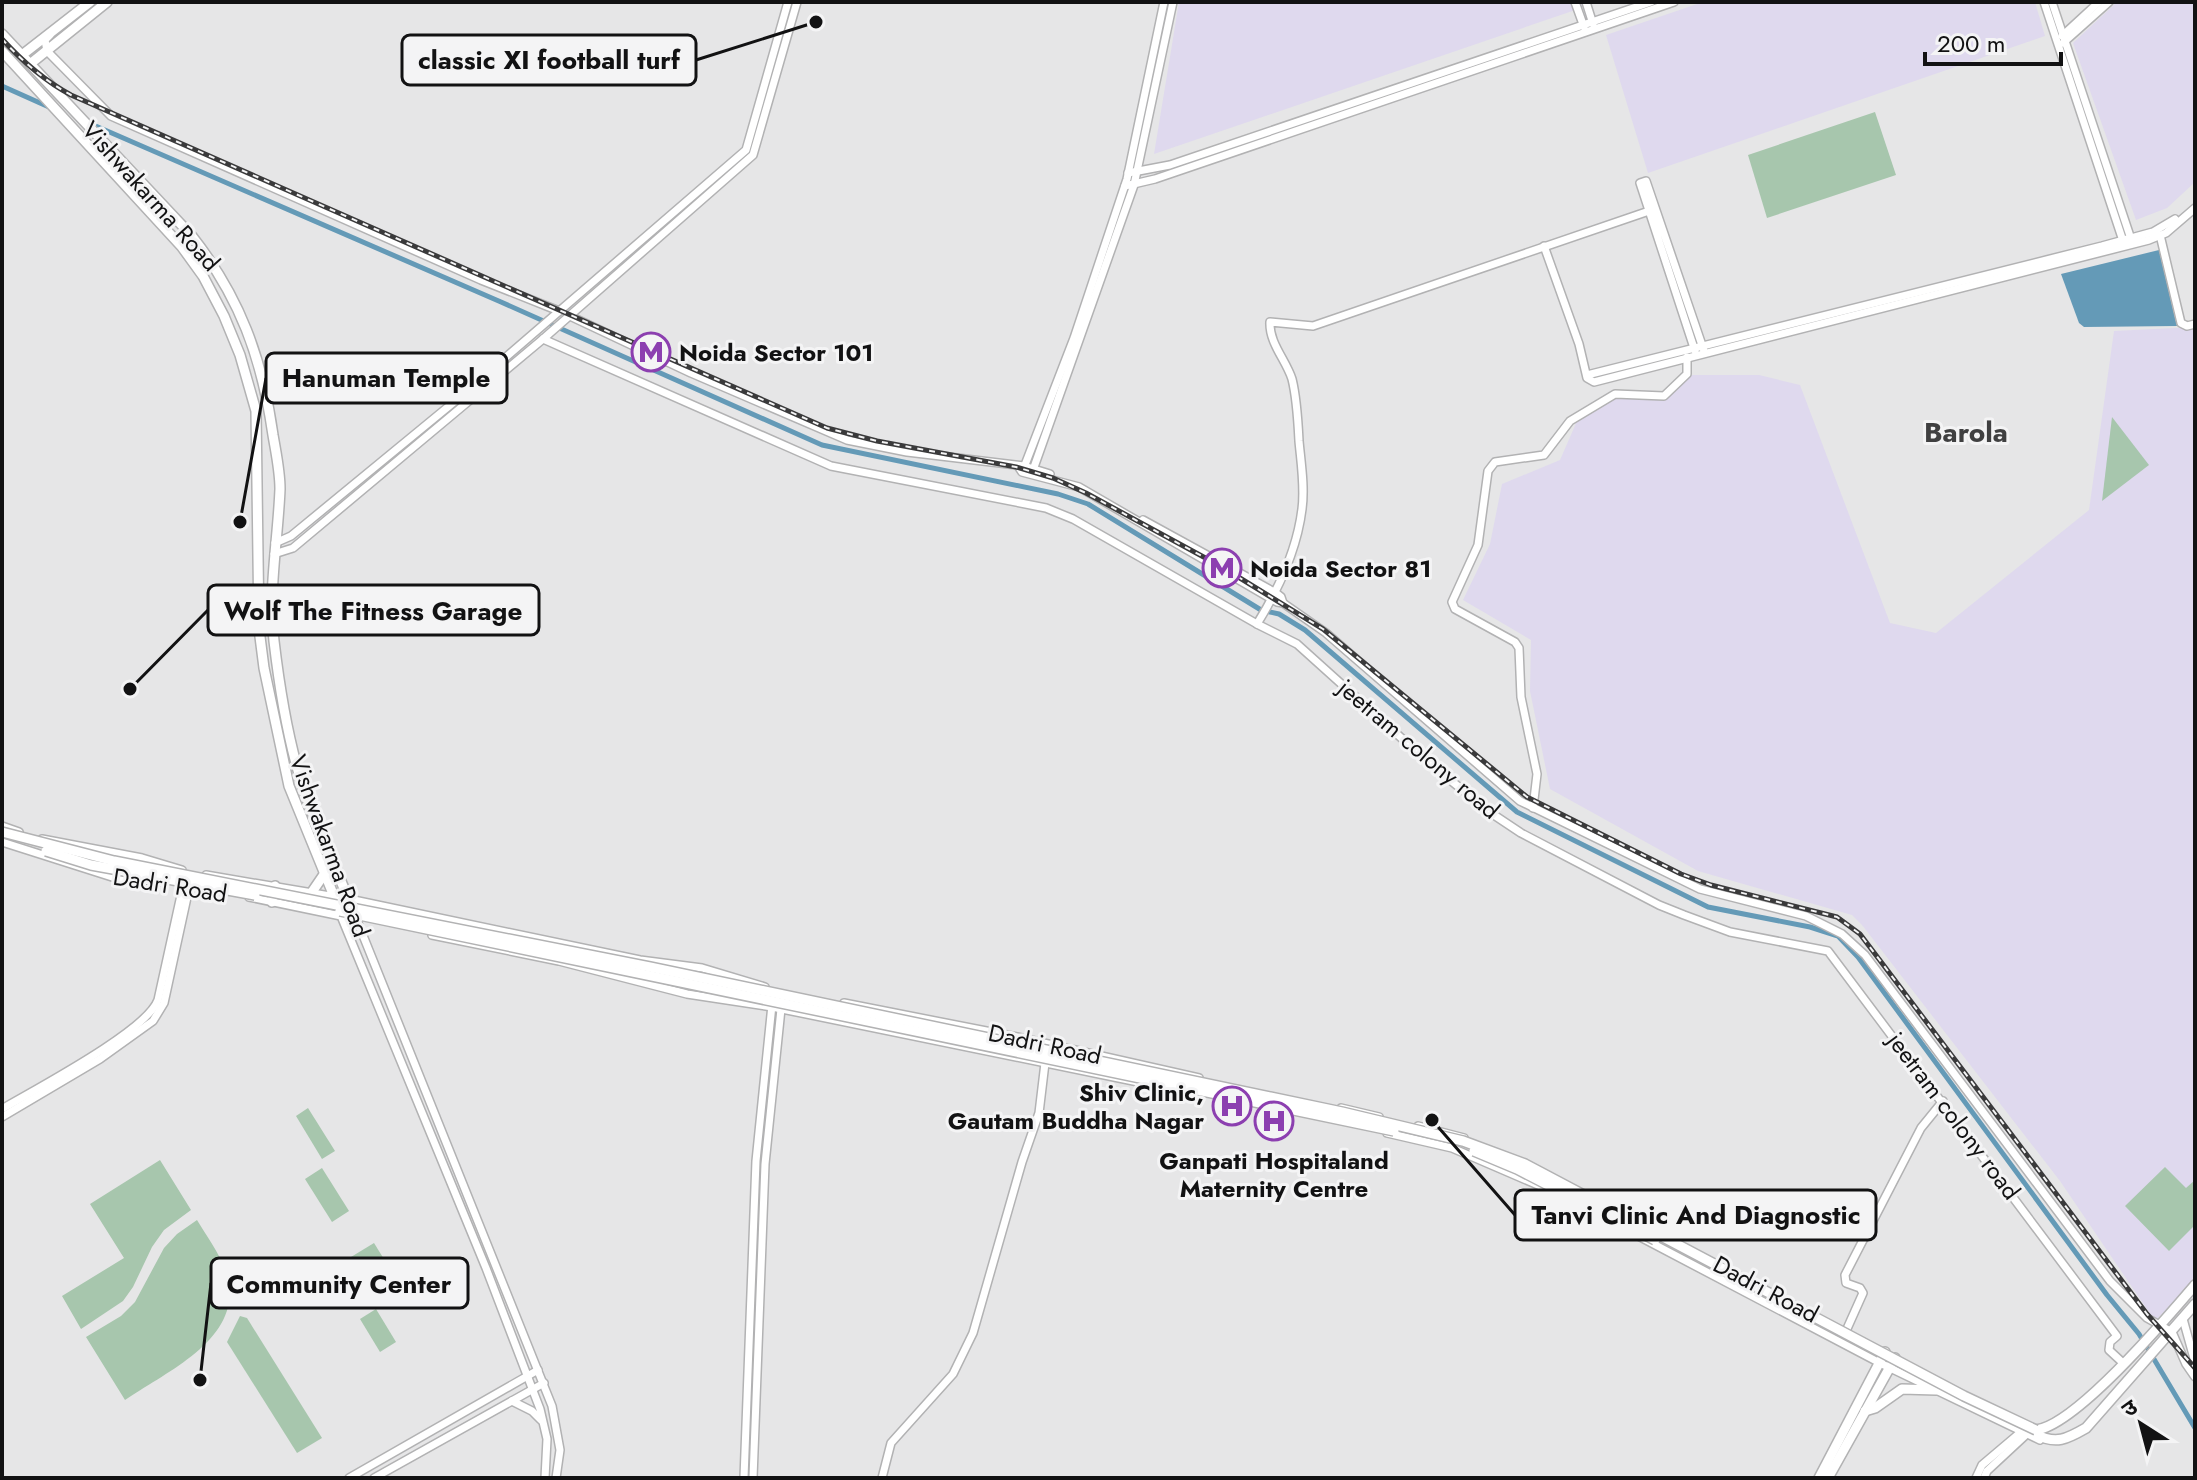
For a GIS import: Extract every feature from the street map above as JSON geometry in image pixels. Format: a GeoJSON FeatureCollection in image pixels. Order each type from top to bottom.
{"type":"FeatureCollection","features":[{"type":"Feature","properties":{"kind":"main road"},"geometry":{"type":"LineString","coordinates":[[22,55],[90,2]]}},
{"type":"Feature","properties":{"kind":"main road"},"geometry":{"type":"LineString","coordinates":[[30,64],[107,2]]}},
{"type":"Feature","properties":{"kind":"main road","name":"Vishwakarma Road"},"geometry":{"type":"LineString","coordinates":[[2,34],[163,205],[216,266],[231,291],[254,347],[269,408],[280,485],[274,554],[274,639],[306,797],[356,918]]}},
{"type":"Feature","properties":{"kind":"main road","name":"Vishwakarma Road"},"geometry":{"type":"LineString","coordinates":[[2,51],[182,247],[217,302],[240,355],[256,411],[259,629],[264,668],[289,786],[336,897],[341,916]]}},
{"type":"Feature","properties":{"kind":"main road"},"geometry":{"type":"LineString","coordinates":[[137,198],[148,200],[151,195],[149,190]]}},
{"type":"Feature","properties":{"kind":"main road"},"geometry":{"type":"LineString","coordinates":[[153,215],[150,208],[152,203],[163,205]]}},
{"type":"Feature","properties":{"kind":"main road"},"geometry":{"type":"LineString","coordinates":[[262,379],[273,368]]}},
{"type":"Feature","properties":{"kind":"main road"},"geometry":{"type":"LineString","coordinates":[[2,834],[114,861],[650,967],[1342,1112],[1463,1141],[1525,1164],[2049,1441],[2066,1438],[2086,1428],[2195,1304]]}},
{"type":"Feature","properties":{"kind":"main road"},"geometry":{"type":"LineString","coordinates":[[312,892],[325,873]]}},
{"type":"Feature","properties":{"kind":"main road"},"geometry":{"type":"LineString","coordinates":[[272,902],[275,886]]}},
{"type":"Feature","properties":{"kind":"main road"},"geometry":{"type":"LineString","coordinates":[[2029,1430],[2047,1429],[2080,1407],[2195,1285]]}},
{"type":"Feature","properties":{"kind":"main road"},"geometry":{"type":"LineString","coordinates":[[1828,1478],[1888,1362],[1885,1352]]}},
{"type":"Feature","properties":{"kind":"main road"},"geometry":{"type":"LineString","coordinates":[[1819,1478],[1888,1362]]}},
{"type":"Feature","properties":{"kind":"main road"},"geometry":{"type":"LineString","coordinates":[[1865,1411],[1875,1408],[1902,1389],[1936,1390]]}},
{"type":"Feature","properties":{"kind":"street"},"geometry":{"type":"LineString","coordinates":[[275,543],[291,536],[534,333],[746,150],[788,2]]}},
{"type":"Feature","properties":{"kind":"street"},"geometry":{"type":"LineString","coordinates":[[274,554],[293,548],[544,339],[753,155],[797,2]]}},
{"type":"Feature","properties":{"kind":"street"},"geometry":{"type":"LineString","coordinates":[[1032,471],[1134,185],[1133,172],[1164,2]]}},
{"type":"Feature","properties":{"kind":"street"},"geometry":{"type":"LineString","coordinates":[[1021,468],[1074,338],[1125,186],[1133,172],[1173,2]]}},
{"type":"Feature","properties":{"kind":"street"},"geometry":{"type":"LineString","coordinates":[[1575,2],[1589,28]]}},
{"type":"Feature","properties":{"kind":"street"},"geometry":{"type":"LineString","coordinates":[[1586,2],[1589,28]]}},
{"type":"Feature","properties":{"kind":"street"},"geometry":{"type":"LineString","coordinates":[[1125,186],[1589,28],[1651,2]]}},
{"type":"Feature","properties":{"kind":"street"},"geometry":{"type":"LineString","coordinates":[[1133,172],[1170,165],[1674,2]]}},
{"type":"Feature","properties":{"kind":"street"},"geometry":{"type":"LineString","coordinates":[[2044,2],[2061,41],[2128,242]]}},
{"type":"Feature","properties":{"kind":"street"},"geometry":{"type":"LineString","coordinates":[[2052,2],[2061,41]]}},
{"type":"Feature","properties":{"kind":"street"},"geometry":{"type":"LineString","coordinates":[[2061,41],[2099,5],[2109,2]]}},
{"type":"Feature","properties":{"kind":"street"},"geometry":{"type":"LineString","coordinates":[[53,29],[45,40],[47,51],[111,116],[467,274],[559,311]]}},
{"type":"Feature","properties":{"kind":"street"},"geometry":{"type":"LineString","coordinates":[[1643,182],[1700,351],[1649,211],[1643,182]]}},
{"type":"Feature","properties":{"kind":"street"},"geometry":{"type":"LineString","coordinates":[[2128,242],[2163,228],[2195,201]]}},
{"type":"Feature","properties":{"kind":"street"},"geometry":{"type":"LineString","coordinates":[[1587,375],[1700,351],[2160,235],[2195,208]]}},
{"type":"Feature","properties":{"kind":"street"},"geometry":{"type":"LineString","coordinates":[[1259,621],[1272,600],[1296,539],[1303,506],[1292,380],[1280,356],[1270,322],[1313,326],[1649,211]]}},
{"type":"Feature","properties":{"kind":"street"},"geometry":{"type":"LineString","coordinates":[[2160,235],[2180,320],[2183,326],[2195,324]]}},
{"type":"Feature","properties":{"kind":"street"},"geometry":{"type":"LineString","coordinates":[[1544,246],[1589,380],[1594,382],[1700,351]]}},
{"type":"Feature","properties":{"kind":"street"},"geometry":{"type":"LineString","coordinates":[[570,316],[691,373],[847,440],[1021,468],[1083,487],[1272,600],[1281,597],[1283,603],[1326,633],[1499,785],[1533,808],[1700,889],[1806,916],[1836,930],[1851,941],[1874,967],[2110,1281],[2147,1318],[2172,1332],[2195,1377]]}},
{"type":"Feature","properties":{"kind":"street","name":"jeetram colony road"},"geometry":{"type":"LineString","coordinates":[[544,339],[831,466],[1046,508],[1065,515],[1297,644],[1428,762],[1521,833],[1667,909],[1730,932],[1828,951],[2117,1336],[2110,1342],[2109,1350],[2126,1359]]}},
{"type":"Feature","properties":{"kind":"street"},"geometry":{"type":"LineString","coordinates":[[1533,808],[1537,774],[1521,697],[1517,645],[1453,606],[1453,599],[1479,539],[1488,471],[1495,462],[1544,455],[1570,421],[1615,394],[1664,396],[1687,374],[1687,357]]}},
{"type":"Feature","properties":{"kind":"street","name":"Dadri Road"},"geometry":{"type":"LineString","coordinates":[[2,834],[82,845],[189,872],[336,897]]}},
{"type":"Feature","properties":{"kind":"street","name":"Dadri Road"},"geometry":{"type":"LineString","coordinates":[[2,834],[112,877],[186,885],[341,916]]}},
{"type":"Feature","properties":{"kind":"street"},"geometry":{"type":"LineString","coordinates":[[2,1109],[125,1033],[152,1011],[158,1000],[189,872]]}},
{"type":"Feature","properties":{"kind":"street"},"geometry":{"type":"LineString","coordinates":[[2,1117],[100,1059],[153,1021],[164,1003],[186,885]]}},
{"type":"Feature","properties":{"kind":"street","name":"Dadri Road"},"geometry":{"type":"LineString","coordinates":[[349,899],[640,960],[702,968],[777,990],[1031,1040],[1451,1133],[1532,1164],[1885,1352]]}},
{"type":"Feature","properties":{"kind":"street","name":"Vishwakarma Road"},"geometry":{"type":"LineString","coordinates":[[341,916],[528,1376],[547,1439],[545,1478]]}},
{"type":"Feature","properties":{"kind":"street","name":"Dadri Road"},"geometry":{"type":"LineString","coordinates":[[356,918],[559,961],[687,994],[772,1007],[1452,1148],[1547,1189],[2029,1430]]}},
{"type":"Feature","properties":{"kind":"street","name":"Vishwakarma Road"},"geometry":{"type":"LineString","coordinates":[[356,918],[544,1383],[558,1432],[556,1478]]}},
{"type":"Feature","properties":{"kind":"street"},"geometry":{"type":"LineString","coordinates":[[744,1478],[756,1161],[772,1007],[777,990]]}},
{"type":"Feature","properties":{"kind":"street"},"geometry":{"type":"LineString","coordinates":[[753,1478],[765,1164],[781,1010],[787,991]]}},
{"type":"Feature","properties":{"kind":"street"},"geometry":{"type":"LineString","coordinates":[[882,1478],[891,1443],[953,1374],[969,1343],[1039,1113],[1045,1063]]}},
{"type":"Feature","properties":{"kind":"street"},"geometry":{"type":"LineString","coordinates":[[1846,1331],[1863,1293],[1860,1288],[1846,1283],[1845,1275],[1921,1128],[1943,1101]]}},
{"type":"Feature","properties":{"kind":"street"},"geometry":{"type":"LineString","coordinates":[[1624,1230],[1630,1216]]}},
{"type":"Feature","properties":{"kind":"street"},"geometry":{"type":"LineString","coordinates":[[490,1247],[502,1243]]}},
{"type":"Feature","properties":{"kind":"street"},"geometry":{"type":"LineString","coordinates":[[2183,1319],[2194,1358]]}},
{"type":"Feature","properties":{"kind":"street","name":"Dadri Road"},"geometry":{"type":"LineString","coordinates":[[1888,1362],[1936,1390],[2029,1430]]}},
{"type":"Feature","properties":{"kind":"street"},"geometry":{"type":"LineString","coordinates":[[349,1478],[538,1370]]}},
{"type":"Feature","properties":{"kind":"street"},"geometry":{"type":"LineString","coordinates":[[374,1478],[544,1383]]}},
{"type":"Feature","properties":{"kind":"street"},"geometry":{"type":"LineString","coordinates":[[512,1401],[532,1411],[543,1421]]}},
{"type":"Feature","properties":{"kind":"street"},"geometry":{"type":"LineString","coordinates":[[1976,1478],[1980,1468],[1993,1454],[2029,1430]]}},
{"type":"Feature","properties":{"kind":"street"},"geometry":{"type":"LineString","coordinates":[[1984,1478],[1993,1464],[2029,1430]]}},
{"type":"Feature","properties":{"kind":"shaded area"},"geometry":{"type":"Polygon","coordinates":[[[1179,2],[1599,2],[1154,154],[1179,2]]]}},
{"type":"Feature","properties":{"kind":"shaded area"},"geometry":{"type":"Polygon","coordinates":[[[1703,2],[2035,2],[2045,36],[1648,173],[1606,35],[1703,2]]]}},
{"type":"Feature","properties":{"kind":"shaded area"},"geometry":{"type":"Polygon","coordinates":[[[2117,2],[2195,2],[2195,182],[2167,208],[2136,220],[2073,43],[2117,2]]]}},
{"type":"Feature","properties":{"kind":"shaded area"},"geometry":{"type":"Polygon","coordinates":[[[2195,327],[2195,1279],[2155,1321],[2060,1181],[1852,915],[1698,871],[1550,789],[1530,691],[1531,640],[1463,600],[1490,544],[1502,484],[1560,460],[1577,421],[1627,391],[1666,400],[1692,375],[1759,375],[1800,385],[1890,623],[1936,633],[2089,510],[2114,331],[2195,327]]]}},
{"type":"Feature","properties":{"kind":"green space"},"geometry":{"type":"Polygon","coordinates":[[[1875,112],[1896,175],[1767,218],[1748,155],[1875,112]]]}},
{"type":"Feature","properties":{"kind":"green space"},"geometry":{"type":"Polygon","coordinates":[[[2112,417],[2149,465],[2102,501],[2112,417]]]}},
{"type":"Feature","properties":{"kind":"green space"},"geometry":{"type":"Polygon","coordinates":[[[308,1108],[335,1151],[322,1159],[296,1116],[308,1108]]]}},
{"type":"Feature","properties":{"kind":"green space"},"geometry":{"type":"Polygon","coordinates":[[[160,1160],[191,1210],[164,1230],[123,1301],[81,1329],[62,1296],[124,1258],[90,1204],[160,1160]]]}},
{"type":"Feature","properties":{"kind":"green space"},"geometry":{"type":"Polygon","coordinates":[[[2165,1167],[2186,1188],[2195,1180],[2195,1225],[2169,1251],[2125,1206],[2165,1167]]]}},
{"type":"Feature","properties":{"kind":"green space"},"geometry":{"type":"Polygon","coordinates":[[[322,1168],[349,1211],[332,1222],[305,1179],[322,1168]]]}},
{"type":"Feature","properties":{"kind":"green space"},"geometry":{"type":"Polygon","coordinates":[[[197,1220],[218,1253],[227,1275],[230,1297],[225,1317],[214,1335],[198,1350],[125,1400],[86,1337],[121,1316],[135,1302],[164,1248],[197,1220]]]}},
{"type":"Feature","properties":{"kind":"green space"},"geometry":{"type":"Polygon","coordinates":[[[374,1243],[400,1285],[377,1299],[351,1257],[374,1243]]]}},
{"type":"Feature","properties":{"kind":"green space"},"geometry":{"type":"Polygon","coordinates":[[[376,1309],[396,1342],[380,1352],[360,1319],[376,1309]]]}},
{"type":"Feature","properties":{"kind":"green space"},"geometry":{"type":"Polygon","coordinates":[[[240,1316],[247,1318],[322,1438],[297,1453],[227,1342],[240,1316]]]}},
{"type":"Feature","properties":{"kind":"water"},"geometry":{"type":"Polygon","coordinates":[[[2159,250],[2177,326],[2084,327],[2079,323],[2061,274],[2159,250]]]}},
{"type":"Feature","properties":{"kind":"waterway"},"geometry":{"type":"LineString","coordinates":[[2,86],[49,107]]}},
{"type":"Feature","properties":{"kind":"waterway"},"geometry":{"type":"LineString","coordinates":[[91,124],[822,445],[1058,494],[1088,504],[1261,610],[1279,614],[1305,630],[1517,812],[1708,907],[1810,927],[1838,936],[1858,957],[2139,1334],[2195,1428]]}},
{"type":"Feature","properties":{"kind":"railway"},"geometry":{"type":"LineString","coordinates":[[2,39],[34,70],[71,95],[827,428],[877,441],[1016,467],[1053,478],[1086,493],[1222,567],[1323,629],[1527,797],[1681,874],[1711,885],[1837,917],[1860,934],[2147,1314],[2195,1368]]}},
{"type":"Feature","properties":{"kind":"place","name":"classic XI football turf"},"geometry":{"type":"Point","coordinates":[816,22]}},
{"type":"Feature","properties":{"kind":"place","name":"Noida Sector 101"},"geometry":{"type":"Point","coordinates":[651,352]}},
{"type":"Feature","properties":{"kind":"place","name":"Hanuman Temple"},"geometry":{"type":"Point","coordinates":[240,522]}},
{"type":"Feature","properties":{"kind":"place","name":"Noida Sector 81"},"geometry":{"type":"Point","coordinates":[1222,568]}},
{"type":"Feature","properties":{"kind":"place","name":"Wolf The Fitness Garage"},"geometry":{"type":"Point","coordinates":[130,689]}},
{"type":"Feature","properties":{"kind":"place","name":"Shiv Clinic, Gautam Buddha Nagar"},"geometry":{"type":"Point","coordinates":[1232,1106]}},
{"type":"Feature","properties":{"kind":"place","name":"Tanvi Clinic And Diagnostic"},"geometry":{"type":"Point","coordinates":[1432,1120]}},
{"type":"Feature","properties":{"kind":"place","name":"Ganpati Hospitaland Maternity Centre"},"geometry":{"type":"Point","coordinates":[1274,1121]}},
{"type":"Feature","properties":{"kind":"place","name":"Community Center"},"geometry":{"type":"Point","coordinates":[200,1380]}},
{"type":"Feature","properties":{"kind":"district","name":"Barola"},"geometry":{"type":"Point","coordinates":[1966,432]}}]}
